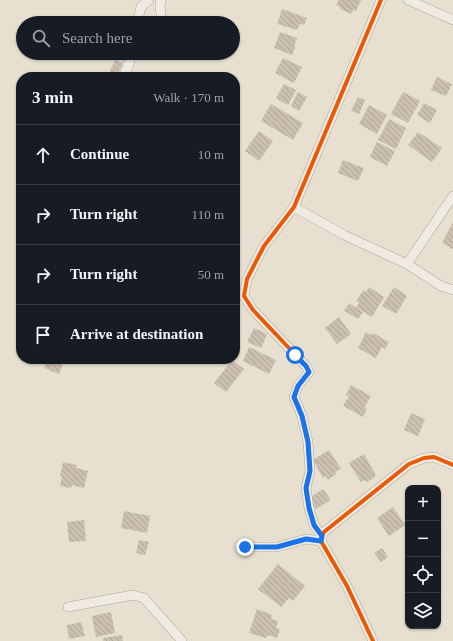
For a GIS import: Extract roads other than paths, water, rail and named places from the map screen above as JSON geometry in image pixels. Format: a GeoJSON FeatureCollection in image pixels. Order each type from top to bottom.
{"type":"FeatureCollection","features":[{"type":"Feature","properties":{"kind":"street"},"geometry":{"type":"LineString","coordinates":[[139,16],[141,7],[149,0]]}},
{"type":"Feature","properties":{"kind":"street"},"geometry":{"type":"LineString","coordinates":[[161,0],[161,16]]}},
{"type":"Feature","properties":{"kind":"street"},"geometry":{"type":"LineString","coordinates":[[373,641],[347,586],[314,525],[309,508],[306,488],[310,471],[308,442],[302,416],[294,397],[298,386],[309,372],[306,366],[253,310],[244,296],[247,279],[264,246],[294,206],[381,0]]}},
{"type":"Feature","properties":{"kind":"street"},"geometry":{"type":"LineString","coordinates":[[408,0],[453,20]]}},
{"type":"Feature","properties":{"kind":"street"},"geometry":{"type":"LineString","coordinates":[[125,72],[130,60]]}},
{"type":"Feature","properties":{"kind":"street"},"geometry":{"type":"LineString","coordinates":[[407,264],[453,196]]}},
{"type":"Feature","properties":{"kind":"street"},"geometry":{"type":"LineString","coordinates":[[294,206],[344,235],[407,264],[441,286],[453,290]]}},
{"type":"Feature","properties":{"kind":"street"},"geometry":{"type":"LineString","coordinates":[[322,538],[324,532],[409,464],[424,458],[434,457],[453,465]]}},
{"type":"Feature","properties":{"kind":"street"},"geometry":{"type":"LineString","coordinates":[[245,547],[277,547],[306,539],[322,538]]}},
{"type":"Feature","properties":{"kind":"street"},"geometry":{"type":"LineString","coordinates":[[68,607],[133,595],[144,598],[182,641]]}}]}
